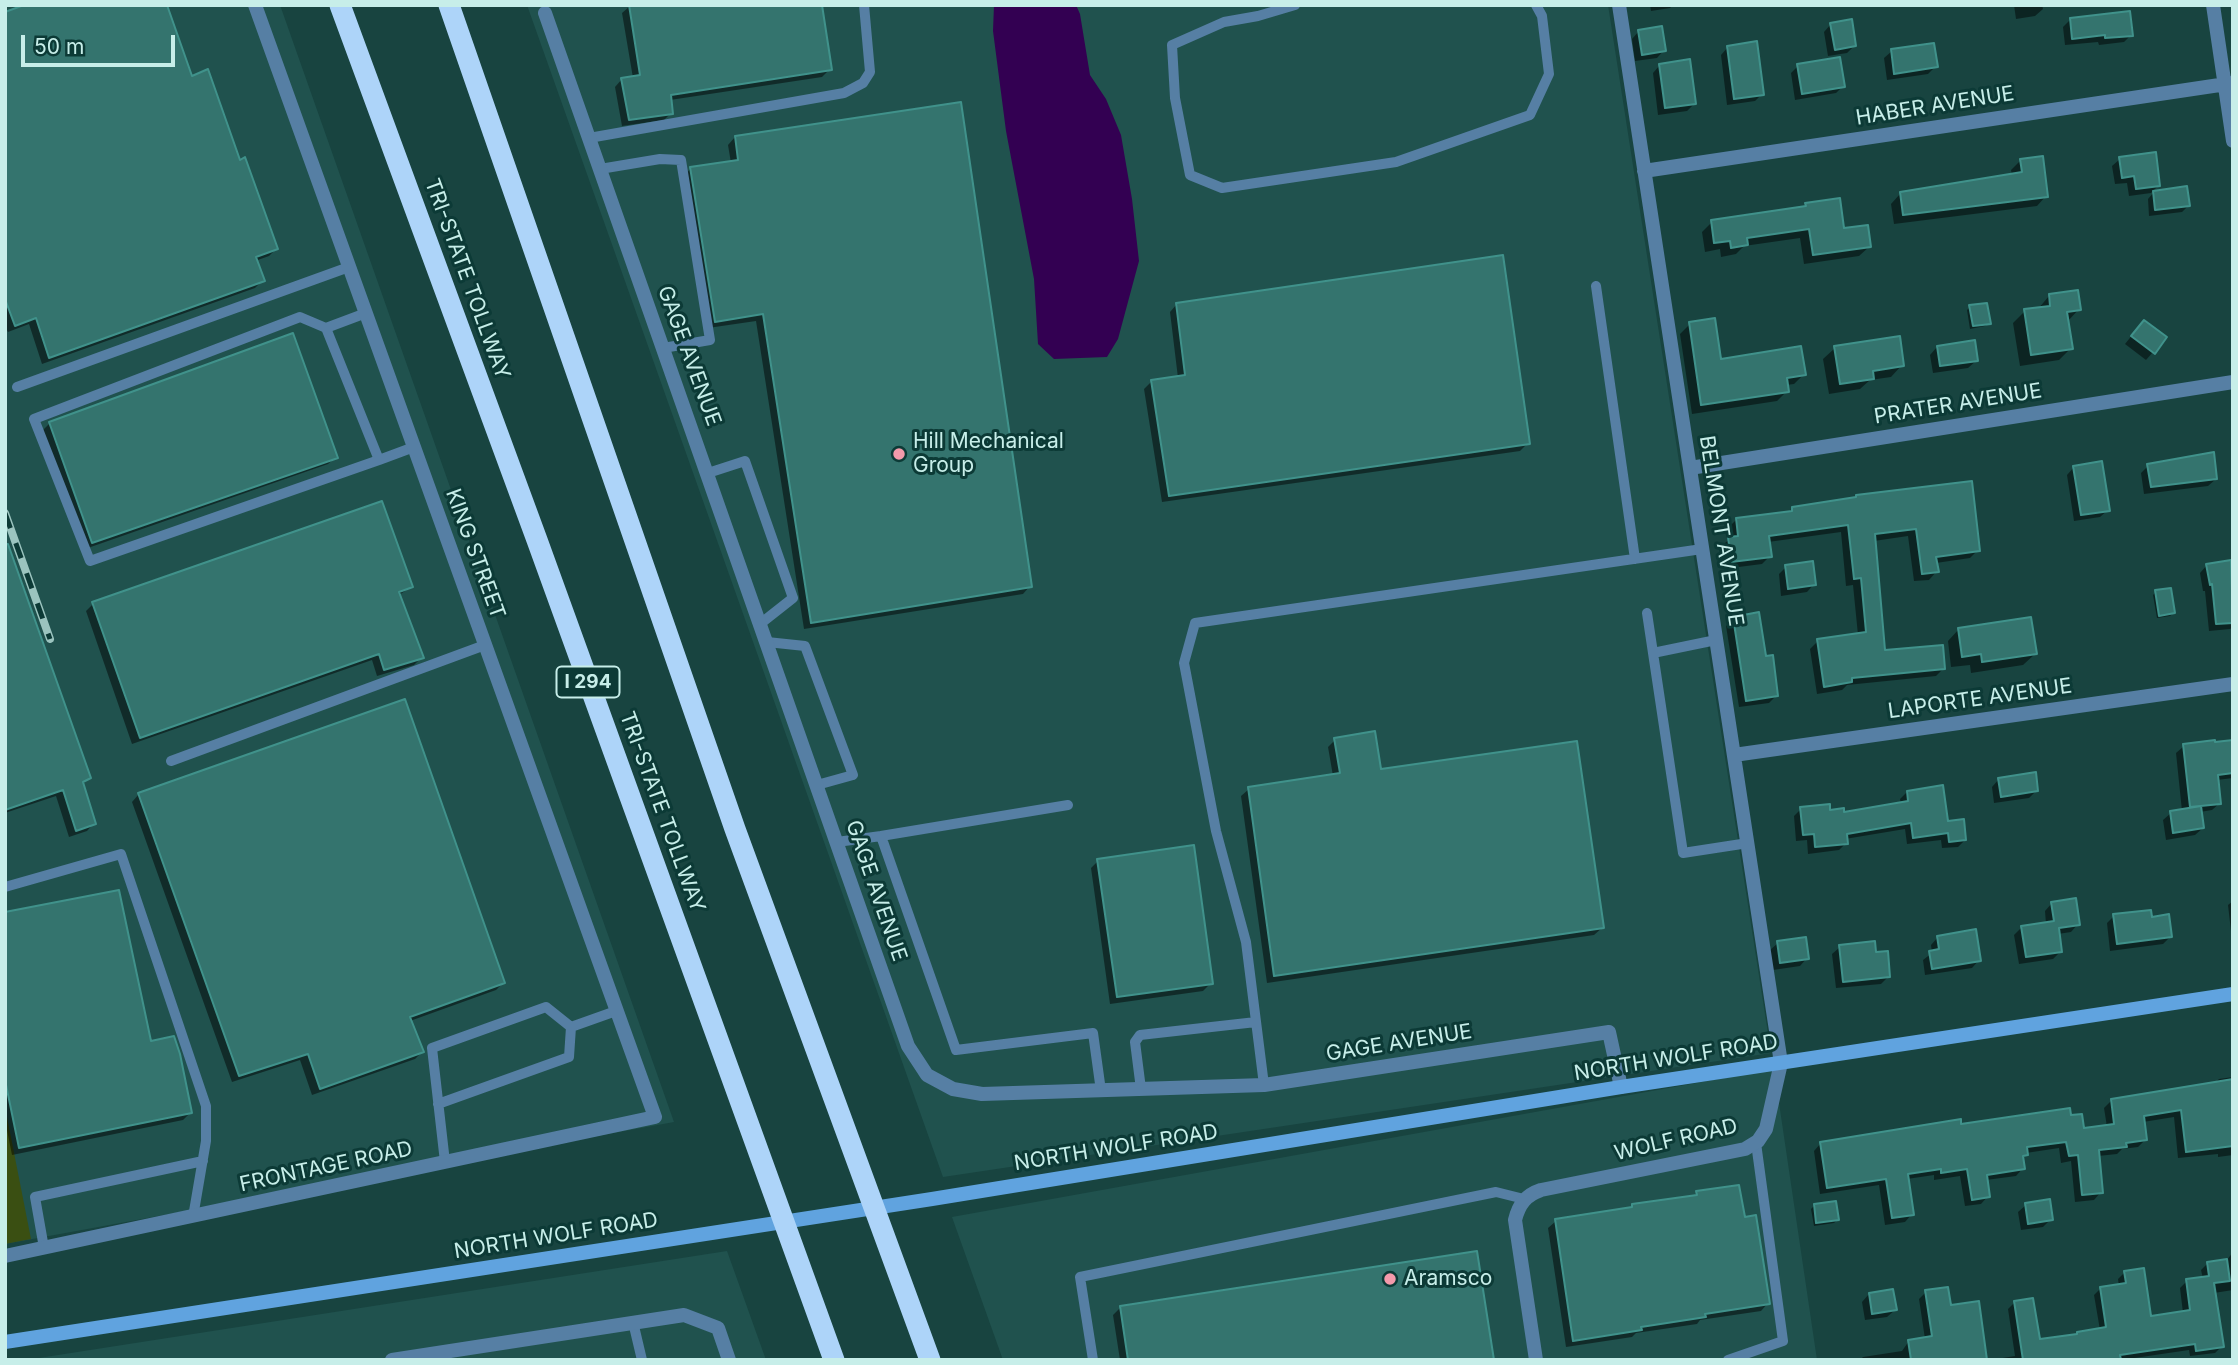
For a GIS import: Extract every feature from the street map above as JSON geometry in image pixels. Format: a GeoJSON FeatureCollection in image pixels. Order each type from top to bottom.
{"type":"FeatureCollection","features":[{"type":"Feature","properties":{"kind":"highway","name":"TRI-STATE TOLLWAY"},"geometry":{"type":"LineString","coordinates":[[340,5],[834,1360]]}},
{"type":"Feature","properties":{"kind":"highway"},"geometry":{"type":"LineString","coordinates":[[449,5],[734,828],[930,1360]]}},
{"type":"Feature","properties":{"kind":"main road","name":"NORTH WOLF ROAD"},"geometry":{"type":"LineString","coordinates":[[5,1342],[932,1199],[1621,1087],[2233,994]]}},
{"type":"Feature","properties":{"kind":"street","name":"KING STREET"},"geometry":{"type":"LineString","coordinates":[[255,5],[654,1117]]}},
{"type":"Feature","properties":{"kind":"street","name":"BELMONT AVENUE"},"geometry":{"type":"LineString","coordinates":[[1619,5],[1782,1063]]}},
{"type":"Feature","properties":{"kind":"street"},"geometry":{"type":"LineString","coordinates":[[2213,5],[2229,84],[2233,141]]}},
{"type":"Feature","properties":{"kind":"street","name":"GAGE AVENUE"},"geometry":{"type":"LineString","coordinates":[[545,13],[908,1046],[928,1074],[953,1089],[982,1094],[1264,1085],[1609,1032],[1621,1087]]}},
{"type":"Feature","properties":{"kind":"street","name":"HABER AVENUE"},"geometry":{"type":"LineString","coordinates":[[1644,171],[2229,84]]}},
{"type":"Feature","properties":{"kind":"street","name":"PRATER AVENUE"},"geometry":{"type":"LineString","coordinates":[[1690,468],[2233,383]]}},
{"type":"Feature","properties":{"kind":"street","name":"LAPORTE AVENUE"},"geometry":{"type":"LineString","coordinates":[[1734,755],[2233,684]]}},
{"type":"Feature","properties":{"kind":"street","name":"WOLF ROAD"},"geometry":{"type":"LineString","coordinates":[[1524,1199],[1541,1190],[1745,1149],[1756,1143],[1766,1129],[1782,1063]]}},
{"type":"Feature","properties":{"kind":"street","name":"FRONTAGE ROAD"},"geometry":{"type":"LineString","coordinates":[[5,1256],[654,1117]]}},
{"type":"Feature","properties":{"kind":"street"},"geometry":{"type":"LineString","coordinates":[[1524,1199],[1515,1220],[1536,1360]]}},
{"type":"Feature","properties":{"kind":"street"},"geometry":{"type":"LineString","coordinates":[[391,1360],[684,1315],[718,1328],[729,1360]]}},
{"type":"Feature","properties":{"kind":"lane"},"geometry":{"type":"LineString","coordinates":[[589,138],[844,93],[863,83],[870,72],[864,5]]}},
{"type":"Feature","properties":{"kind":"lane"},"geometry":{"type":"LineString","coordinates":[[1295,5],[1257,11],[1172,45],[1175,98],[1190,175],[1222,188],[1396,162],[1530,115],[1549,74],[1542,16],[1536,5]]}},
{"type":"Feature","properties":{"kind":"lane"},"geometry":{"type":"LineString","coordinates":[[600,169],[660,159],[681,160],[710,340],[663,348]]}},
{"type":"Feature","properties":{"kind":"lane"},"geometry":{"type":"LineString","coordinates":[[17,387],[349,267]]}},
{"type":"Feature","properties":{"kind":"lane"},"geometry":{"type":"LineString","coordinates":[[1596,286],[1635,559]]}},
{"type":"Feature","properties":{"kind":"lane"},"geometry":{"type":"LineString","coordinates":[[366,313],[326,328],[300,317],[34,419],[90,561],[414,447]]}},
{"type":"Feature","properties":{"kind":"lane"},"geometry":{"type":"LineString","coordinates":[[326,328],[379,460]]}},
{"type":"Feature","properties":{"kind":"lane"},"geometry":{"type":"LineString","coordinates":[[708,473],[745,461],[793,598],[760,624]]}},
{"type":"Feature","properties":{"kind":"lane"},"geometry":{"type":"LineString","coordinates":[[1264,1085],[1246,942],[1216,831],[1184,663],[1195,623],[1702,549]]}},
{"type":"Feature","properties":{"kind":"lane"},"geometry":{"type":"LineString","coordinates":[[1647,613],[1683,853],[1748,843]]}},
{"type":"Feature","properties":{"kind":"lane"},"geometry":{"type":"LineString","coordinates":[[1653,653],[1716,640]]}},
{"type":"Feature","properties":{"kind":"lane"},"geometry":{"type":"LineString","coordinates":[[767,642],[806,646],[853,775],[817,785]]}},
{"type":"Feature","properties":{"kind":"lane"},"geometry":{"type":"LineString","coordinates":[[171,761],[485,645]]}},
{"type":"Feature","properties":{"kind":"lane"},"geometry":{"type":"LineString","coordinates":[[837,842],[1068,805]]}},
{"type":"Feature","properties":{"kind":"lane"},"geometry":{"type":"LineString","coordinates":[[881,836],[956,1051],[1093,1032],[1101,1091]]}},
{"type":"Feature","properties":{"kind":"lane"},"geometry":{"type":"LineString","coordinates":[[5,887],[121,854],[206,1106],[206,1141],[192,1217]]}},
{"type":"Feature","properties":{"kind":"lane"},"geometry":{"type":"LineString","coordinates":[[445,1162],[432,1048],[546,1007],[571,1027]]}},
{"type":"Feature","properties":{"kind":"lane"},"geometry":{"type":"LineString","coordinates":[[571,1027],[616,1011]]}},
{"type":"Feature","properties":{"kind":"lane"},"geometry":{"type":"LineString","coordinates":[[1141,1089],[1135,1042],[1140,1035],[1256,1021]]}},
{"type":"Feature","properties":{"kind":"lane"},"geometry":{"type":"LineString","coordinates":[[439,1104],[569,1057],[571,1027]]}},
{"type":"Feature","properties":{"kind":"lane"},"geometry":{"type":"LineString","coordinates":[[1728,1360],[1783,1341],[1756,1143]]}},
{"type":"Feature","properties":{"kind":"lane"},"geometry":{"type":"LineString","coordinates":[[44,1248],[35,1197],[202,1161]]}},
{"type":"Feature","properties":{"kind":"lane"},"geometry":{"type":"LineString","coordinates":[[1093,1360],[1080,1277],[1496,1192],[1524,1199]]}},
{"type":"Feature","properties":{"kind":"lane"},"geometry":{"type":"LineString","coordinates":[[633,1322],[642,1360]]}},
{"type":"Feature","properties":{"kind":"shaded area"},"geometry":{"type":"Polygon","coordinates":[[[5,5],[280,5],[674,1122],[5,1244],[5,5]]]}},
{"type":"Feature","properties":{"kind":"shaded area"},"geometry":{"type":"Polygon","coordinates":[[[527,5],[1608,5],[1771,1053],[943,1177],[527,5]]]}},
{"type":"Feature","properties":{"kind":"shaded area"},"geometry":{"type":"Polygon","coordinates":[[[994,5],[1076,5],[1080,14],[1090,75],[1106,99],[1121,135],[1139,261],[1118,339],[1107,357],[1054,359],[1038,344],[1034,279],[1006,131],[993,31],[994,5]]]}},
{"type":"Feature","properties":{"kind":"shaded area"},"geometry":{"type":"Polygon","coordinates":[[[1774,1069],[1817,1360],[1003,1360],[952,1217],[1774,1069]]]}},
{"type":"Feature","properties":{"kind":"shaded area"},"geometry":{"type":"Polygon","coordinates":[[[727,1251],[766,1360],[26,1360],[727,1251]]]}},
{"type":"Feature","properties":{"kind":"green space"},"geometry":{"type":"Polygon","coordinates":[[[5,1107],[31,1239],[5,1244],[5,1107]]]}},
{"type":"Feature","properties":{"kind":"building"},"geometry":{"type":"Polygon","coordinates":[[[24,5],[167,5],[192,76],[208,69],[240,160],[245,157],[278,249],[256,257],[265,281],[49,358],[36,318],[15,326],[5,299],[5,12],[24,5]]]}},
{"type":"Feature","properties":{"kind":"building"},"geometry":{"type":"Polygon","coordinates":[[[629,5],[822,5],[832,70],[671,95],[673,114],[629,120],[621,78],[640,75],[629,5]]]}},
{"type":"Feature","properties":{"kind":"building"},"geometry":{"type":"Polygon","coordinates":[[[2130,11],[2133,36],[2105,38],[2105,35],[2072,39],[2070,18],[2130,11]]]}},
{"type":"Feature","properties":{"kind":"building"},"geometry":{"type":"Polygon","coordinates":[[[1852,19],[1856,46],[1835,50],[1830,23],[1852,19]]]}},
{"type":"Feature","properties":{"kind":"building"},"geometry":{"type":"Polygon","coordinates":[[[1662,26],[1666,51],[1642,55],[1638,30],[1662,26]]]}},
{"type":"Feature","properties":{"kind":"building"},"geometry":{"type":"Polygon","coordinates":[[[1757,41],[1764,95],[1734,99],[1727,46],[1757,41]]]}},
{"type":"Feature","properties":{"kind":"building"},"geometry":{"type":"Polygon","coordinates":[[[1934,43],[1938,67],[1894,74],[1891,49],[1934,43]]]}},
{"type":"Feature","properties":{"kind":"building"},"geometry":{"type":"Polygon","coordinates":[[[1840,57],[1845,87],[1802,94],[1797,64],[1840,57]]]}},
{"type":"Feature","properties":{"kind":"building"},"geometry":{"type":"Polygon","coordinates":[[[1690,59],[1696,104],[1665,108],[1659,64],[1690,59]]]}},
{"type":"Feature","properties":{"kind":"building","name":"Hill Mechanical Group"},"geometry":{"type":"Polygon","coordinates":[[[961,102],[1032,587],[811,623],[763,314],[715,322],[690,167],[738,160],[735,136],[961,102]]]}},
{"type":"Feature","properties":{"kind":"building"},"geometry":{"type":"Polygon","coordinates":[[[2156,152],[2160,186],[2136,189],[2134,176],[2122,178],[2119,157],[2156,152]]]}},
{"type":"Feature","properties":{"kind":"building"},"geometry":{"type":"Polygon","coordinates":[[[2043,156],[2048,197],[1903,215],[1900,192],[2022,172],[2020,159],[2043,156]]]}},
{"type":"Feature","properties":{"kind":"building"},"geometry":{"type":"Polygon","coordinates":[[[2187,186],[2190,206],[2155,210],[2153,191],[2187,186]]]}},
{"type":"Feature","properties":{"kind":"building"},"geometry":{"type":"Polygon","coordinates":[[[1840,198],[1844,228],[1868,225],[1871,247],[1813,255],[1809,229],[1747,238],[1748,245],[1731,248],[1730,241],[1714,243],[1711,220],[1806,206],[1805,203],[1840,198]]]}},
{"type":"Feature","properties":{"kind":"building"},"geometry":{"type":"Polygon","coordinates":[[[1503,255],[1530,444],[1169,496],[1151,380],[1185,375],[1176,303],[1503,255]]]}},
{"type":"Feature","properties":{"kind":"building"},"geometry":{"type":"Polygon","coordinates":[[[2078,290],[2081,310],[2067,312],[2073,349],[2031,355],[2024,309],[2050,306],[2049,294],[2078,290]]]}},
{"type":"Feature","properties":{"kind":"building"},"geometry":{"type":"Polygon","coordinates":[[[1987,303],[1991,324],[1973,326],[1969,305],[1987,303]]]}},
{"type":"Feature","properties":{"kind":"building"},"geometry":{"type":"Polygon","coordinates":[[[1715,318],[1721,359],[1801,346],[1806,375],[1787,378],[1789,392],[1701,405],[1689,322],[1715,318]]]}},
{"type":"Feature","properties":{"kind":"building"},"geometry":{"type":"Polygon","coordinates":[[[2144,320],[2167,337],[2155,354],[2131,336],[2144,320]]]}},
{"type":"Feature","properties":{"kind":"building"},"geometry":{"type":"Polygon","coordinates":[[[293,333],[338,458],[92,543],[49,422],[293,333]]]}},
{"type":"Feature","properties":{"kind":"building"},"geometry":{"type":"Polygon","coordinates":[[[1900,336],[1904,366],[1873,371],[1874,379],[1840,384],[1834,346],[1900,336]]]}},
{"type":"Feature","properties":{"kind":"building"},"geometry":{"type":"Polygon","coordinates":[[[1975,340],[1978,361],[1940,366],[1937,346],[1975,340]]]}},
{"type":"Feature","properties":{"kind":"building"},"geometry":{"type":"Polygon","coordinates":[[[2214,452],[2217,479],[2151,487],[2147,464],[2214,452]]]}},
{"type":"Feature","properties":{"kind":"building"},"geometry":{"type":"Polygon","coordinates":[[[2102,461],[2110,511],[2081,515],[2073,466],[2102,461]]]}},
{"type":"Feature","properties":{"kind":"building"},"geometry":{"type":"Polygon","coordinates":[[[1972,481],[1980,551],[1936,557],[1939,572],[1922,574],[1916,529],[1875,534],[1885,650],[1943,645],[1945,669],[1852,678],[1852,682],[1824,687],[1817,639],[1866,632],[1861,578],[1854,579],[1848,525],[1769,536],[1772,557],[1731,562],[1728,537],[1738,536],[1736,518],[1792,511],[1792,507],[1856,495],[1972,481]]]}},
{"type":"Feature","properties":{"kind":"building"},"geometry":{"type":"Polygon","coordinates":[[[382,501],[413,587],[399,592],[424,658],[384,670],[379,654],[140,738],[92,602],[382,501]]]}},
{"type":"Feature","properties":{"kind":"building"},"geometry":{"type":"Polygon","coordinates":[[[5,544],[8,544],[91,778],[83,782],[96,824],[76,831],[63,790],[5,810],[5,544]]]}},
{"type":"Feature","properties":{"kind":"building"},"geometry":{"type":"Polygon","coordinates":[[[2231,560],[2233,623],[2216,624],[2212,584],[2210,585],[2206,564],[2231,560]]]}},
{"type":"Feature","properties":{"kind":"building"},"geometry":{"type":"Polygon","coordinates":[[[1813,561],[1816,585],[1788,589],[1785,565],[1813,561]]]}},
{"type":"Feature","properties":{"kind":"building"},"geometry":{"type":"Polygon","coordinates":[[[2171,588],[2175,613],[2159,616],[2155,590],[2171,588]]]}},
{"type":"Feature","properties":{"kind":"building"},"geometry":{"type":"Polygon","coordinates":[[[1759,612],[1766,656],[1773,655],[1778,696],[1746,701],[1733,617],[1759,612]]]}},
{"type":"Feature","properties":{"kind":"building"},"geometry":{"type":"Polygon","coordinates":[[[2031,617],[2037,654],[1982,662],[1981,654],[1962,657],[1958,628],[2031,617]]]}},
{"type":"Feature","properties":{"kind":"building"},"geometry":{"type":"Polygon","coordinates":[[[405,699],[505,983],[410,1017],[424,1052],[320,1089],[308,1054],[239,1076],[138,793],[405,699]]]}},
{"type":"Feature","properties":{"kind":"building"},"geometry":{"type":"Polygon","coordinates":[[[1375,731],[1381,769],[1577,741],[1604,928],[1274,976],[1248,787],[1340,773],[1334,738],[1375,731]]]}},
{"type":"Feature","properties":{"kind":"building"},"geometry":{"type":"Polygon","coordinates":[[[2233,740],[2233,773],[2218,775],[2221,804],[2190,807],[2183,744],[2233,740]]]}},
{"type":"Feature","properties":{"kind":"building"},"geometry":{"type":"Polygon","coordinates":[[[2036,772],[2038,791],[2001,797],[1998,778],[2036,772]]]}},
{"type":"Feature","properties":{"kind":"building"},"geometry":{"type":"Polygon","coordinates":[[[1943,785],[1948,821],[1964,819],[1966,840],[1949,842],[1948,833],[1913,838],[1911,823],[1847,834],[1848,844],[1815,847],[1814,834],[1803,835],[1800,807],[1830,804],[1830,810],[1844,808],[1844,812],[1908,801],[1907,791],[1943,785]]]}},
{"type":"Feature","properties":{"kind":"building"},"geometry":{"type":"Polygon","coordinates":[[[2201,806],[2204,828],[2173,833],[2170,811],[2201,806]]]}},
{"type":"Feature","properties":{"kind":"building"},"geometry":{"type":"Polygon","coordinates":[[[1194,845],[1213,984],[1117,997],[1097,859],[1194,845]]]}},
{"type":"Feature","properties":{"kind":"building"},"geometry":{"type":"Polygon","coordinates":[[[119,890],[151,1041],[174,1036],[192,1113],[19,1148],[5,1080],[5,912],[119,890]]]}},
{"type":"Feature","properties":{"kind":"building"},"geometry":{"type":"Polygon","coordinates":[[[2076,898],[2080,925],[2059,928],[2062,952],[2026,957],[2021,926],[2054,921],[2051,902],[2076,898]]]}},
{"type":"Feature","properties":{"kind":"building"},"geometry":{"type":"Polygon","coordinates":[[[2151,910],[2152,917],[2169,914],[2172,937],[2117,944],[2113,914],[2151,910]]]}},
{"type":"Feature","properties":{"kind":"building"},"geometry":{"type":"Polygon","coordinates":[[[1976,929],[1981,961],[1932,969],[1929,951],[1939,949],[1937,936],[1976,929]]]}},
{"type":"Feature","properties":{"kind":"building"},"geometry":{"type":"Polygon","coordinates":[[[1806,937],[1809,959],[1780,963],[1777,941],[1806,937]]]}},
{"type":"Feature","properties":{"kind":"building"},"geometry":{"type":"Polygon","coordinates":[[[1875,941],[1876,952],[1888,951],[1890,977],[1843,982],[1839,945],[1875,941]]]}},
{"type":"Feature","properties":{"kind":"building"},"geometry":{"type":"Polygon","coordinates":[[[2233,1079],[2233,1146],[2186,1152],[2181,1110],[2144,1116],[2147,1140],[2126,1143],[2127,1147],[2099,1150],[2103,1193],[2082,1195],[2078,1155],[2069,1156],[2066,1142],[2027,1147],[2028,1155],[2023,1156],[2025,1169],[1987,1175],[1990,1197],[1972,1200],[1967,1169],[1941,1173],[1941,1169],[1908,1174],[1914,1215],[1892,1218],[1886,1179],[1827,1188],[1820,1142],[1961,1119],[1961,1124],[2070,1108],[2071,1115],[2082,1114],[2084,1128],[2114,1124],[2111,1099],[2233,1079]]]}},
{"type":"Feature","properties":{"kind":"building"},"geometry":{"type":"Polygon","coordinates":[[[1739,1185],[1745,1217],[1756,1215],[1770,1304],[1705,1314],[1706,1317],[1573,1341],[1555,1219],[1697,1195],[1696,1191],[1739,1185]]]}},
{"type":"Feature","properties":{"kind":"building"},"geometry":{"type":"Polygon","coordinates":[[[2050,1199],[2053,1220],[2028,1224],[2025,1203],[2050,1199]]]}},
{"type":"Feature","properties":{"kind":"building"},"geometry":{"type":"Polygon","coordinates":[[[1836,1201],[1839,1220],[1816,1223],[1814,1204],[1836,1201]]]}},
{"type":"Feature","properties":{"kind":"building","name":"Aramsco"},"geometry":{"type":"Polygon","coordinates":[[[1477,1251],[1494,1360],[1128,1360],[1120,1306],[1477,1251]]]}},
{"type":"Feature","properties":{"kind":"building"},"geometry":{"type":"Polygon","coordinates":[[[2227,1259],[2230,1281],[2214,1283],[2224,1347],[2196,1351],[2195,1344],[2120,1355],[2121,1360],[2023,1360],[2014,1301],[2033,1298],[2040,1339],[2077,1334],[2106,1327],[2100,1287],[2126,1283],[2124,1271],[2144,1268],[2151,1316],[2190,1310],[2186,1279],[2209,1276],[2207,1262],[2227,1259]]]}},
{"type":"Feature","properties":{"kind":"building"},"geometry":{"type":"Polygon","coordinates":[[[1948,1287],[1951,1305],[1979,1301],[1987,1360],[1911,1360],[1908,1340],[1932,1336],[1925,1290],[1948,1287]]]}},
{"type":"Feature","properties":{"kind":"building"},"geometry":{"type":"Polygon","coordinates":[[[1893,1289],[1897,1310],[1872,1314],[1869,1293],[1893,1289]]]}},
{"type":"Feature","properties":{"kind":"railway"},"geometry":{"type":"LineString","coordinates":[[5,513],[50,639]]}},
{"type":"Feature","properties":{"kind":"place","name":"Hill Mechanical Group"},"geometry":{"type":"Point","coordinates":[899,454]}},
{"type":"Feature","properties":{"kind":"place","name":"Aramsco"},"geometry":{"type":"Point","coordinates":[1390,1279]}}]}
